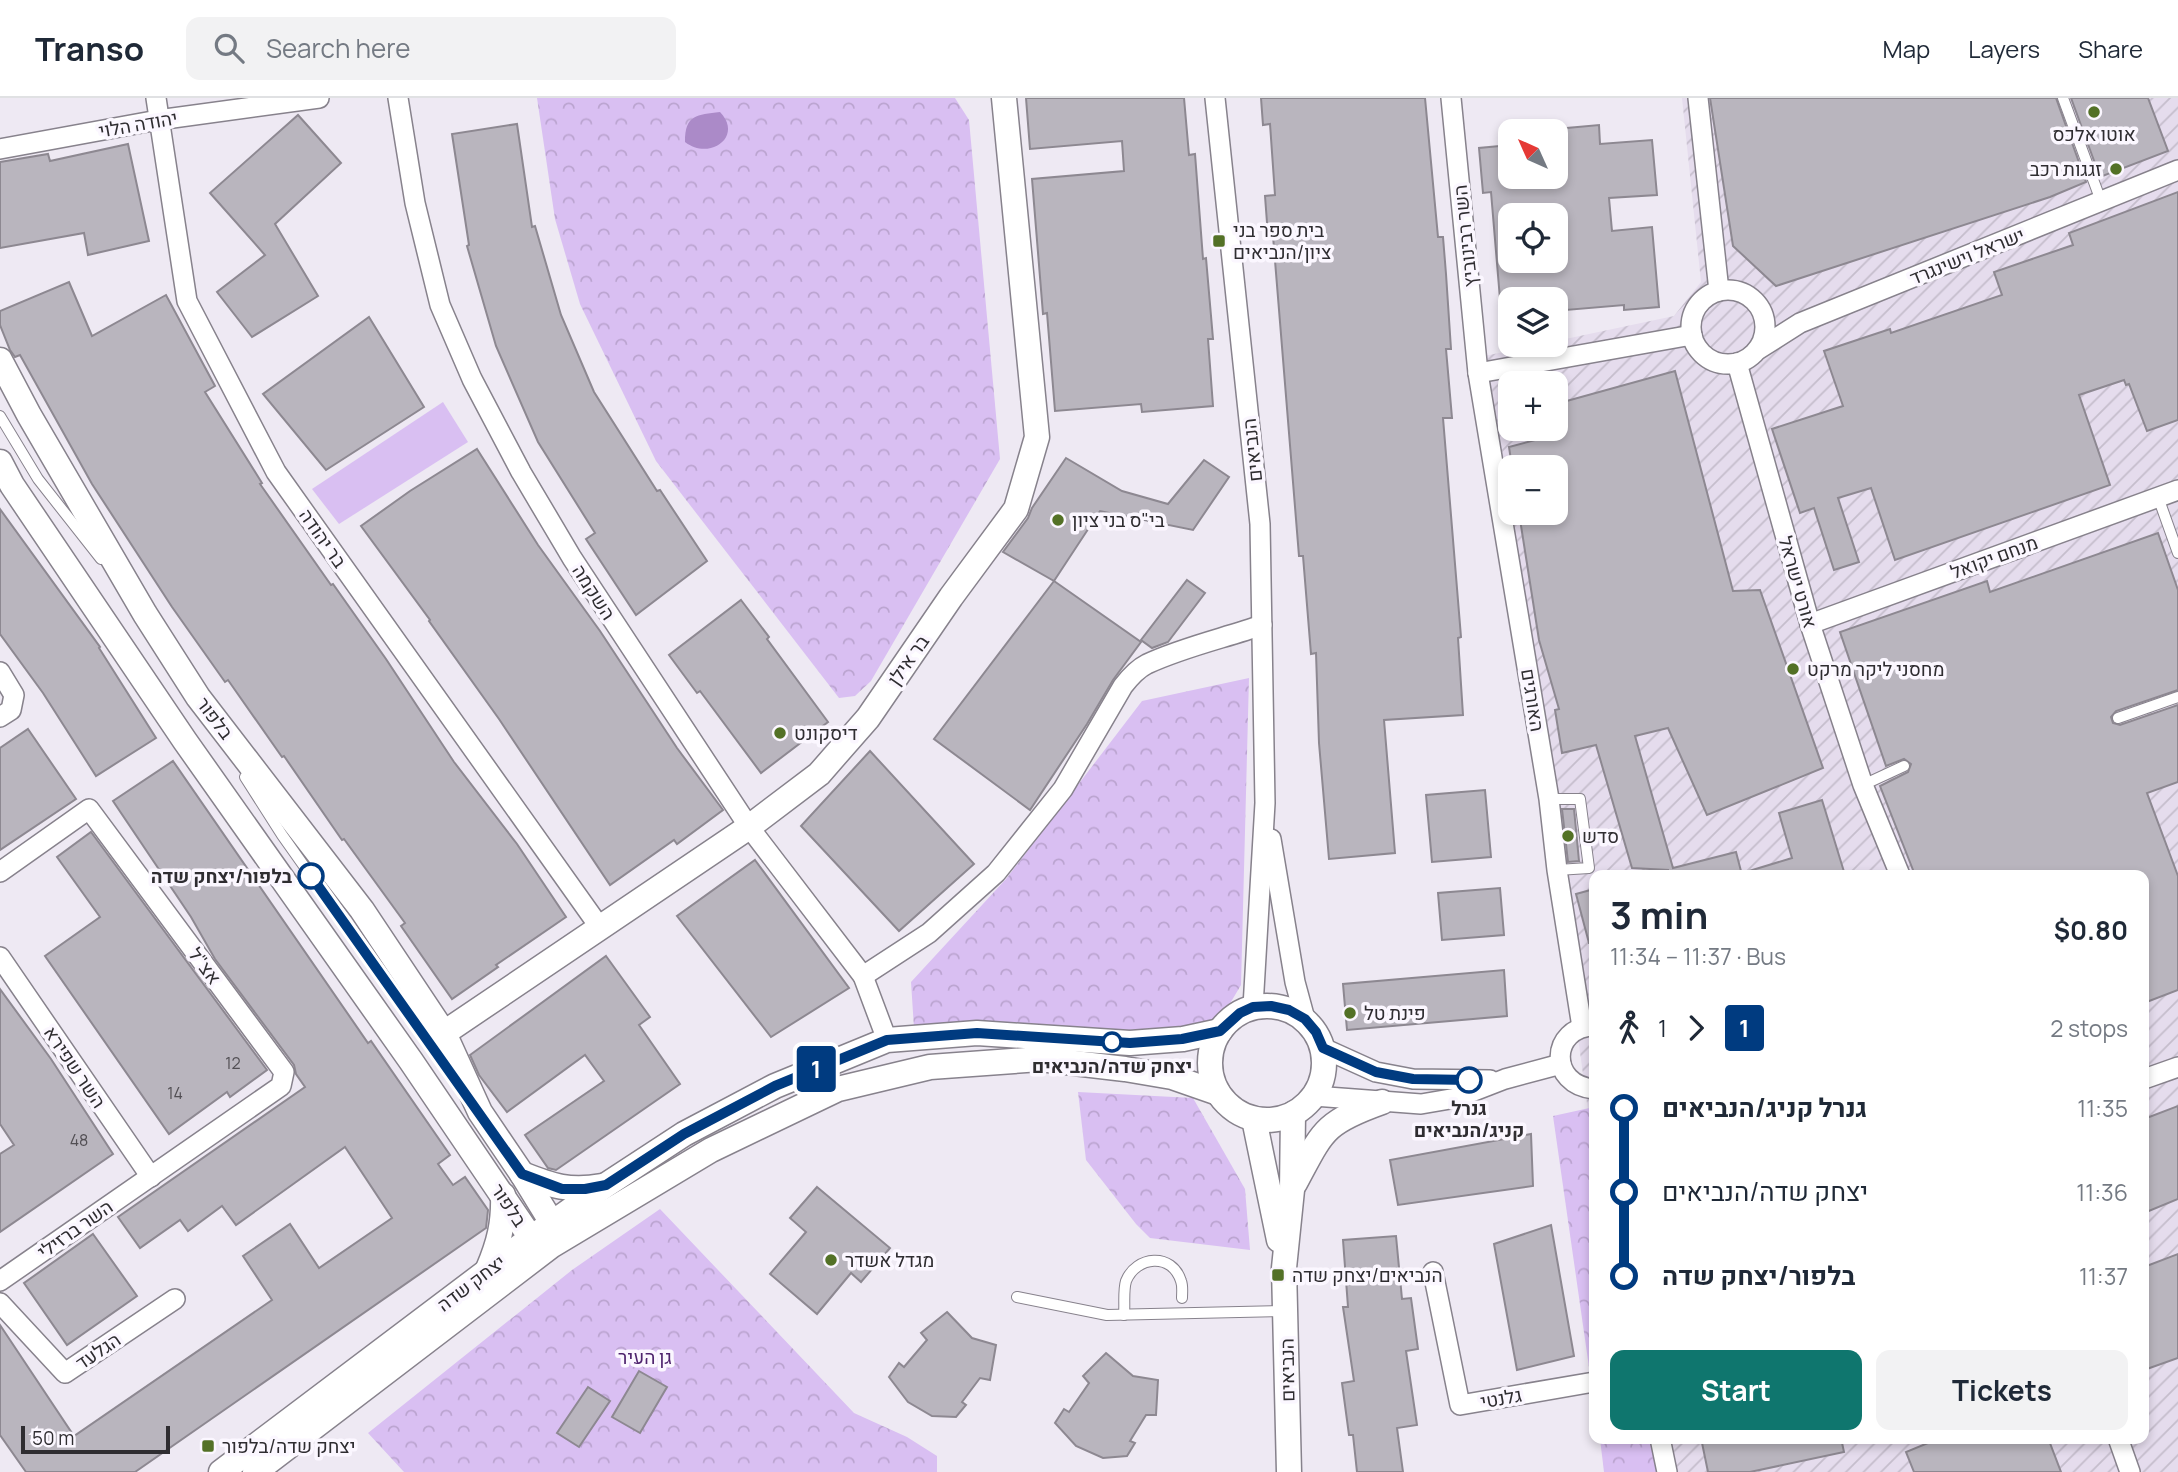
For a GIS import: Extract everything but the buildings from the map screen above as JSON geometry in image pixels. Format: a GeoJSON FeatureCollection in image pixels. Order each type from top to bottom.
{"type":"FeatureCollection","features":[{"type":"Feature","properties":{"kind":"street","name":"בר יהודה"},"geometry":{"type":"LineString","coordinates":[[156,98],[187,301],[276,472],[601,929]]}},
{"type":"Feature","properties":{"kind":"street","name":"יהודה הלוי"},"geometry":{"type":"LineString","coordinates":[[0,149],[158,120],[319,98]]}},
{"type":"Feature","properties":{"kind":"street","name":"השקמה"},"geometry":{"type":"LineString","coordinates":[[398,98],[415,203],[440,305],[472,379],[521,472],[572,558],[749,827],[863,976],[887,1040]]}},
{"type":"Feature","properties":{"kind":"street","name":"בר אילן"},"geometry":{"type":"LineString","coordinates":[[444,1033],[749,827],[819,774],[868,718],[951,597],[1016,509],[1037,437],[1003,98]]}},
{"type":"Feature","properties":{"kind":"street","name":"הנביאים"},"geometry":{"type":"LineString","coordinates":[[1215,98],[1260,524],[1265,803],[1253,1007]]}},
{"type":"Feature","properties":{"kind":"street","name":"השר רבינוביץ"},"geometry":{"type":"LineString","coordinates":[[1451,98],[1478,373]]}},
{"type":"Feature","properties":{"kind":"street"},"geometry":{"type":"LineString","coordinates":[[1698,98],[1719,291]]}},
{"type":"Feature","properties":{"kind":"street","name":"ישראל וישינגרד"},"geometry":{"type":"LineString","coordinates":[[1759,349],[1800,323],[2178,170]]}},
{"type":"Feature","properties":{"kind":"street"},"geometry":{"type":"LineString","coordinates":[[1719,291],[1741,292],[1759,306],[1766,327],[1759,349],[1737,363],[1725,364],[1704,355],[1696,346],[1692,335],[1691,324],[1700,303],[1719,291]]}},
{"type":"Feature","properties":{"kind":"street"},"geometry":{"type":"LineString","coordinates":[[1478,373],[1692,335]]}},
{"type":"Feature","properties":{"kind":"street","name":"בלפור"},"geometry":{"type":"LineString","coordinates":[[0,360],[145,614],[198,697],[374,928],[444,1033],[480,1112],[522,1174],[545,1236]]}},
{"type":"Feature","properties":{"kind":"street","name":"אורט ישראל"},"geometry":{"type":"LineString","coordinates":[[1737,363],[1810,624],[1863,785],[1898,870]]}},
{"type":"Feature","properties":{"kind":"street","name":"האורגים"},"geometry":{"type":"LineString","coordinates":[[1478,373],[1549,799],[1557,870],[1588,1027]]}},
{"type":"Feature","properties":{"kind":"street","name":"בלפור"},"geometry":{"type":"LineString","coordinates":[[0,462],[12,485],[185,741],[503,1195],[545,1236]]}},
{"type":"Feature","properties":{"kind":"street","name":"מנחם יקואל"},"geometry":{"type":"LineString","coordinates":[[1810,624],[2178,490]]}},
{"type":"Feature","properties":{"kind":"street"},"geometry":{"type":"LineString","coordinates":[[863,976],[929,933],[996,873],[1063,789],[1123,686],[1134,673],[1146,665],[1262,625]]}},
{"type":"Feature","properties":{"kind":"street"},"geometry":{"type":"LineString","coordinates":[[0,672],[15,695],[10,710],[0,717]]}},
{"type":"Feature","properties":{"kind":"street","name":"הנביאים"},"geometry":{"type":"LineString","coordinates":[[1265,803],[1295,982],[1305,1019]]}},
{"type":"Feature","properties":{"kind":"street","name":"אצ\"ל"},"geometry":{"type":"LineString","coordinates":[[0,872],[89,808],[284,1072],[281,1086],[150,1177]]}},
{"type":"Feature","properties":{"kind":"street","name":"השר שפירא"},"geometry":{"type":"LineString","coordinates":[[0,957],[150,1177]]}},
{"type":"Feature","properties":{"kind":"street"},"geometry":{"type":"LineString","coordinates":[[1271,1006],[1289,1010],[1305,1019],[1316,1032],[1323,1048],[1324,1073],[1314,1096],[1293,1114],[1274,1120],[1254,1119],[1240,1114],[1228,1105],[1218,1093],[1212,1079],[1210,1063],[1213,1046],[1220,1031],[1240,1013],[1253,1007],[1271,1006]]}},
{"type":"Feature","properties":{"kind":"street"},"geometry":{"type":"LineString","coordinates":[[1588,1027],[1575,1031],[1564,1042],[1561,1064],[1564,1073],[1577,1086],[1589,1088]]}},
{"type":"Feature","properties":{"kind":"street","name":"יצחק שדה"},"geometry":{"type":"LineString","coordinates":[[255,1472],[606,1185],[684,1134],[775,1086],[887,1040],[977,1033],[1130,1043],[1182,1039],[1220,1031]]}},
{"type":"Feature","properties":{"kind":"street"},"geometry":{"type":"LineString","coordinates":[[1323,1048],[1376,1072],[1413,1079],[1505,1079]]}},
{"type":"Feature","properties":{"kind":"street","name":"יצחק שדה"},"geometry":{"type":"LineString","coordinates":[[221,1472],[488,1271],[545,1236],[711,1150],[838,1089],[930,1067],[1040,1059],[1172,1077],[1218,1093]]}},
{"type":"Feature","properties":{"kind":"street"},"geometry":{"type":"LineString","coordinates":[[1314,1096],[1421,1104],[1456,1098],[1505,1079],[1561,1064]]}},
{"type":"Feature","properties":{"kind":"street"},"geometry":{"type":"LineString","coordinates":[[2149,1077],[2178,1067]]}},
{"type":"Feature","properties":{"kind":"street"},"geometry":{"type":"LineString","coordinates":[[1292,1190],[1321,1135],[1327,1129],[1350,1114],[1382,1102]]}},
{"type":"Feature","properties":{"kind":"street","name":"הנביאים"},"geometry":{"type":"LineString","coordinates":[[1289,1472],[1284,1268],[1292,1190],[1293,1114]]}},
{"type":"Feature","properties":{"kind":"street","name":"הנביאים"},"geometry":{"type":"LineString","coordinates":[[1254,1119],[1284,1268]]}},
{"type":"Feature","properties":{"kind":"street"},"geometry":{"type":"LineString","coordinates":[[522,1174],[562,1189],[606,1185]]}},
{"type":"Feature","properties":{"kind":"street","name":"השר ברזילי"},"geometry":{"type":"LineString","coordinates":[[0,1281],[150,1177]]}},
{"type":"Feature","properties":{"kind":"street"},"geometry":{"type":"LineString","coordinates":[[488,1271],[502,1234],[503,1195]]}},
{"type":"Feature","properties":{"kind":"street","name":"גלנטי"},"geometry":{"type":"LineString","coordinates":[[1433,1272],[1460,1405],[1589,1383]]}},
{"type":"Feature","properties":{"kind":"street","name":"הגלעד"},"geometry":{"type":"LineString","coordinates":[[0,1303],[65,1373],[176,1299]]}},
{"type":"Feature","properties":{"kind":"street"},"geometry":{"type":"LineString","coordinates":[[1661,1444],[1667,1472]]}},
{"type":"Feature","properties":{"kind":"street"},"geometry":{"type":"LineString","coordinates":[[2120,1444],[2130,1472]]}},
{"type":"Feature","properties":{"kind":"lane"},"geometry":{"type":"LineString","coordinates":[[2063,98],[2101,201]]}},
{"type":"Feature","properties":{"kind":"lane"},"geometry":{"type":"LineString","coordinates":[[0,416],[38,479],[145,614]]}},
{"type":"Feature","properties":{"kind":"lane"},"geometry":{"type":"LineString","coordinates":[[2158,497],[2178,553]]}},
{"type":"Feature","properties":{"kind":"lane"},"geometry":{"type":"LineString","coordinates":[[198,697],[282,835],[437,1056],[480,1112]]}},
{"type":"Feature","properties":{"kind":"lane"},"geometry":{"type":"LineString","coordinates":[[2118,718],[2178,697]]}},
{"type":"Feature","properties":{"kind":"lane"},"geometry":{"type":"LineString","coordinates":[[1863,785],[1904,766]]}},
{"type":"Feature","properties":{"kind":"lane"},"geometry":{"type":"LineString","coordinates":[[1549,799],[1580,799],[1589,869],[1557,870]]}},
{"type":"Feature","properties":{"kind":"lane"},"geometry":{"type":"LineString","coordinates":[[1124,1315],[1125,1283],[1143,1262],[1161,1260],[1172,1266],[1181,1280],[1182,1298]]}},
{"type":"Feature","properties":{"kind":"lane"},"geometry":{"type":"LineString","coordinates":[[1017,1297],[1107,1315],[1286,1311]]}},
{"type":"Feature","properties":{"kind":"shaded area"},"geometry":{"type":"Polygon","coordinates":[[[1682,98],[2178,98],[2178,1472],[1642,1472],[1638,1444],[2149,1444],[2149,870],[1589,870],[1589,1118],[1507,525],[1568,525],[1568,455],[1498,455],[1498,458],[1484,356],[1498,353],[1498,357],[1568,357],[1568,338],[1674,316],[1701,282],[1682,98]]]}},
{"type":"Feature","properties":{"kind":"shaded area"},"geometry":{"type":"Polygon","coordinates":[[[720,112],[728,130],[721,144],[704,149],[685,142],[690,121],[699,115],[720,112]]]}},
{"type":"Feature","properties":{"kind":"green space"},"geometry":{"type":"Polygon","coordinates":[[[537,98],[955,98],[969,120],[1000,459],[871,681],[855,696],[839,698],[656,461],[580,304],[555,219],[537,98]]]}},
{"type":"Feature","properties":{"kind":"green space"},"geometry":{"type":"Polygon","coordinates":[[[443,402],[468,442],[339,524],[312,489],[443,402]]]}},
{"type":"Feature","properties":{"kind":"green space"},"geometry":{"type":"Polygon","coordinates":[[[1249,678],[1241,985],[1225,1012],[1209,1024],[1164,1035],[914,1028],[911,982],[1006,879],[1142,701],[1249,678]]]}},
{"type":"Feature","properties":{"kind":"green space"},"geometry":{"type":"Polygon","coordinates":[[[1078,1092],[1193,1098],[1245,1189],[1250,1250],[1150,1238],[1086,1160],[1078,1092]]]}},
{"type":"Feature","properties":{"kind":"green space"},"geometry":{"type":"Polygon","coordinates":[[[1589,1108],[1589,1367],[1553,1116],[1589,1108]]]}},
{"type":"Feature","properties":{"kind":"green space","name":"גן העיר"},"geometry":{"type":"Polygon","coordinates":[[[660,1209],[854,1413],[907,1437],[937,1456],[937,1472],[404,1472],[368,1433],[572,1270],[660,1209]]]}},
{"type":"Feature","properties":{"kind":"green space"},"geometry":{"type":"Polygon","coordinates":[[[1601,1444],[1657,1444],[1660,1472],[1604,1472],[1601,1444]]]}},
{"type":"Feature","properties":{"kind":"bus line","name":"1"},"geometry":{"type":"LineString","coordinates":[[311,876],[522,1174],[562,1189],[606,1185],[684,1134],[775,1086],[887,1040],[977,1033],[1130,1043],[1182,1039],[1220,1031],[1240,1013],[1253,1007],[1271,1006],[1289,1010],[1305,1019],[1316,1032],[1323,1048],[1376,1072],[1413,1079],[1469,1080]]}},
{"type":"Feature","properties":{"kind":"place","name":"אוטו אלכס"},"geometry":{"type":"Point","coordinates":[2094,112]}},
{"type":"Feature","properties":{"kind":"place","name":"זגגות רכב"},"geometry":{"type":"Point","coordinates":[2116,169]}},
{"type":"Feature","properties":{"kind":"place","name":"בית ספר בני ציון/הנביאים"},"geometry":{"type":"Point","coordinates":[1219,241]}},
{"type":"Feature","properties":{"kind":"place","name":"בי\"ס בני ציון"},"geometry":{"type":"Point","coordinates":[1058,520]}},
{"type":"Feature","properties":{"kind":"place","name":"מחסני ליקר מרקט"},"geometry":{"type":"Point","coordinates":[1793,669]}},
{"type":"Feature","properties":{"kind":"place","name":"דיסקונט"},"geometry":{"type":"Point","coordinates":[780,733]}},
{"type":"Feature","properties":{"kind":"place","name":"סדש"},"geometry":{"type":"Point","coordinates":[1568,836]}},
{"type":"Feature","properties":{"kind":"place","name":"בלפור/יצחק שדה"},"geometry":{"type":"Point","coordinates":[311,876]}},
{"type":"Feature","properties":{"kind":"place","name":"פינת טל"},"geometry":{"type":"Point","coordinates":[1350,1013]}},
{"type":"Feature","properties":{"kind":"place","name":"יצחק שדה/הנביאים"},"geometry":{"type":"Point","coordinates":[1112,1042]}},
{"type":"Feature","properties":{"kind":"place","name":"גנרל קניג/הנביאים"},"geometry":{"type":"Point","coordinates":[1469,1080]}},
{"type":"Feature","properties":{"kind":"place","name":"מגדל אשדר"},"geometry":{"type":"Point","coordinates":[831,1260]}},
{"type":"Feature","properties":{"kind":"place","name":"הנביאים/יצחק שדה"},"geometry":{"type":"Point","coordinates":[1278,1275]}},
{"type":"Feature","properties":{"kind":"place","name":"יצחק שדה/בלפור"},"geometry":{"type":"Point","coordinates":[208,1446]}}]}
